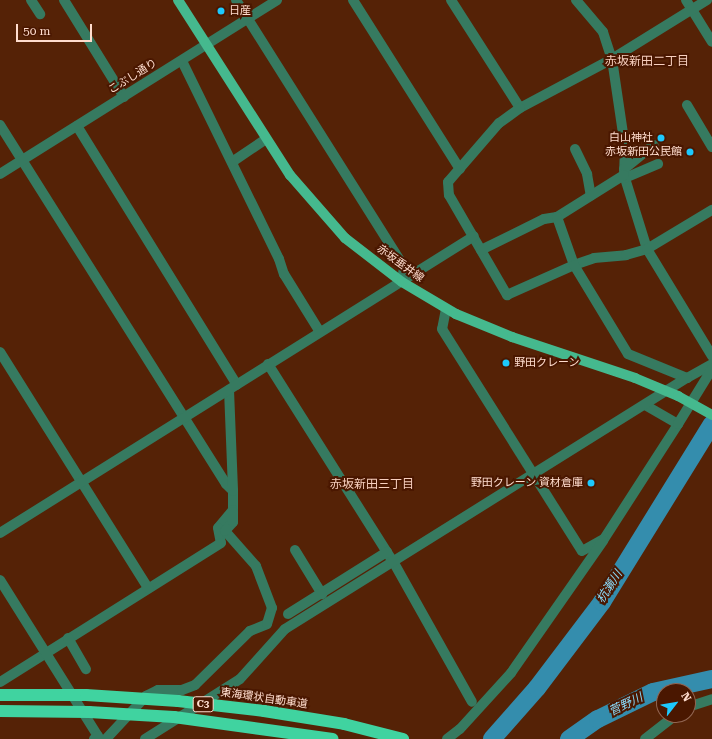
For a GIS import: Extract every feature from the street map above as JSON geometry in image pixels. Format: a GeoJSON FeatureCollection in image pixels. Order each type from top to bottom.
{"type":"FeatureCollection","features":[{"type":"Feature","properties":{"kind":"highway","name":"東海環状自動車道"},"geometry":{"type":"LineString","coordinates":[[0,695],[86,695],[178,701],[264,711],[344,724],[403,739]]}},
{"type":"Feature","properties":{"kind":"highway","name":"C3"},"geometry":{"type":"LineString","coordinates":[[0,711],[90,712],[174,717],[332,739]]}},
{"type":"Feature","properties":{"kind":"main road","name":"赤坂垂井線"},"geometry":{"type":"LineString","coordinates":[[178,0],[290,175],[345,238],[402,282],[446,309],[512,337],[657,387],[712,415]]}},
{"type":"Feature","properties":{"kind":"street"},"geometry":{"type":"LineString","coordinates":[[31,0],[40,14]]}},
{"type":"Feature","properties":{"kind":"street"},"geometry":{"type":"LineString","coordinates":[[64,0],[124,97]]}},
{"type":"Feature","properties":{"kind":"street"},"geometry":{"type":"LineString","coordinates":[[236,0],[404,267],[402,282]]}},
{"type":"Feature","properties":{"kind":"street","name":"こぶし通り"},"geometry":{"type":"LineString","coordinates":[[0,174],[277,0]]}},
{"type":"Feature","properties":{"kind":"street"},"geometry":{"type":"LineString","coordinates":[[353,0],[460,169]]}},
{"type":"Feature","properties":{"kind":"street"},"geometry":{"type":"LineString","coordinates":[[451,0],[520,108]]}},
{"type":"Feature","properties":{"kind":"street"},"geometry":{"type":"LineString","coordinates":[[576,0],[603,32],[612,59],[623,124],[624,174],[647,249],[712,356]]}},
{"type":"Feature","properties":{"kind":"street"},"geometry":{"type":"LineString","coordinates":[[686,0],[712,42]]}},
{"type":"Feature","properties":{"kind":"street"},"geometry":{"type":"LineString","coordinates":[[707,0],[612,59],[520,108],[499,124],[448,182],[449,195],[507,295],[574,265],[594,258],[626,255],[647,249],[712,210]]}},
{"type":"Feature","properties":{"kind":"street"},"geometry":{"type":"LineString","coordinates":[[182,61],[279,259],[284,274],[320,332]]}},
{"type":"Feature","properties":{"kind":"street"},"geometry":{"type":"LineString","coordinates":[[687,105],[712,147]]}},
{"type":"Feature","properties":{"kind":"street"},"geometry":{"type":"LineString","coordinates":[[0,125],[226,484],[233,491]]}},
{"type":"Feature","properties":{"kind":"street"},"geometry":{"type":"LineString","coordinates":[[77,126],[233,387],[233,522],[225,531],[256,566],[272,608],[267,624],[250,631],[195,685],[182,690],[158,690],[146,696],[106,739]]}},
{"type":"Feature","properties":{"kind":"street"},"geometry":{"type":"LineString","coordinates":[[232,162],[266,139]]}},
{"type":"Feature","properties":{"kind":"street"},"geometry":{"type":"LineString","coordinates":[[481,250],[544,219],[557,217],[624,174],[654,145]]}},
{"type":"Feature","properties":{"kind":"street"},"geometry":{"type":"LineString","coordinates":[[575,150],[587,174],[591,196]]}},
{"type":"Feature","properties":{"kind":"street"},"geometry":{"type":"LineString","coordinates":[[624,174],[658,164]]}},
{"type":"Feature","properties":{"kind":"street"},"geometry":{"type":"LineString","coordinates":[[557,217],[574,265],[628,354],[687,378]]}},
{"type":"Feature","properties":{"kind":"street"},"geometry":{"type":"LineString","coordinates":[[0,533],[474,236]]}},
{"type":"Feature","properties":{"kind":"street"},"geometry":{"type":"LineString","coordinates":[[446,309],[442,329],[535,474],[582,551],[604,539]]}},
{"type":"Feature","properties":{"kind":"street"},"geometry":{"type":"LineString","coordinates":[[0,352],[148,588]]}},
{"type":"Feature","properties":{"kind":"street"},"geometry":{"type":"LineString","coordinates":[[268,364],[394,563],[472,702]]}},
{"type":"Feature","properties":{"kind":"street"},"geometry":{"type":"LineString","coordinates":[[145,739],[240,679],[285,629],[394,563],[687,378],[712,364]]}},
{"type":"Feature","properties":{"kind":"street"},"geometry":{"type":"LineString","coordinates":[[447,739],[460,729],[511,673],[604,539],[712,369]]}},
{"type":"Feature","properties":{"kind":"street"},"geometry":{"type":"LineString","coordinates":[[644,405],[678,424]]}},
{"type":"Feature","properties":{"kind":"street"},"geometry":{"type":"LineString","coordinates":[[0,682],[221,543],[218,528],[233,510]]}},
{"type":"Feature","properties":{"kind":"street"},"geometry":{"type":"LineString","coordinates":[[295,550],[322,594]]}},
{"type":"Feature","properties":{"kind":"street"},"geometry":{"type":"LineString","coordinates":[[288,614],[387,552]]}},
{"type":"Feature","properties":{"kind":"street"},"geometry":{"type":"LineString","coordinates":[[0,580],[98,736],[94,739]]}},
{"type":"Feature","properties":{"kind":"street"},"geometry":{"type":"LineString","coordinates":[[68,638],[86,669]]}},
{"type":"Feature","properties":{"kind":"street"},"geometry":{"type":"LineString","coordinates":[[696,704],[712,699]]}},
{"type":"Feature","properties":{"kind":"street"},"geometry":{"type":"LineString","coordinates":[[645,739],[666,723]]}},
{"type":"Feature","properties":{"kind":"waterway","name":"杭瀬川"},"geometry":{"type":"LineString","coordinates":[[492,739],[537,688],[602,602],[712,424]]}},
{"type":"Feature","properties":{"kind":"waterway","name":"菅野川"},"geometry":{"type":"LineString","coordinates":[[569,739],[598,719],[653,692],[712,679]]}},
{"type":"Feature","properties":{"kind":"place","name":"日産"},"geometry":{"type":"Point","coordinates":[221,11]}},
{"type":"Feature","properties":{"kind":"place","name":"白山神社"},"geometry":{"type":"Point","coordinates":[661,138]}},
{"type":"Feature","properties":{"kind":"place","name":"赤坂新田公民館"},"geometry":{"type":"Point","coordinates":[690,152]}},
{"type":"Feature","properties":{"kind":"place","name":"野田クレーン"},"geometry":{"type":"Point","coordinates":[506,363]}},
{"type":"Feature","properties":{"kind":"place","name":"野田クレーン 資材倉庫"},"geometry":{"type":"Point","coordinates":[591,483]}},
{"type":"Feature","properties":{"kind":"district","name":"赤坂新田二丁目"},"geometry":{"type":"Point","coordinates":[647,62]}},
{"type":"Feature","properties":{"kind":"district","name":"赤坂新田三丁目"},"geometry":{"type":"Point","coordinates":[372,485]}}]}
